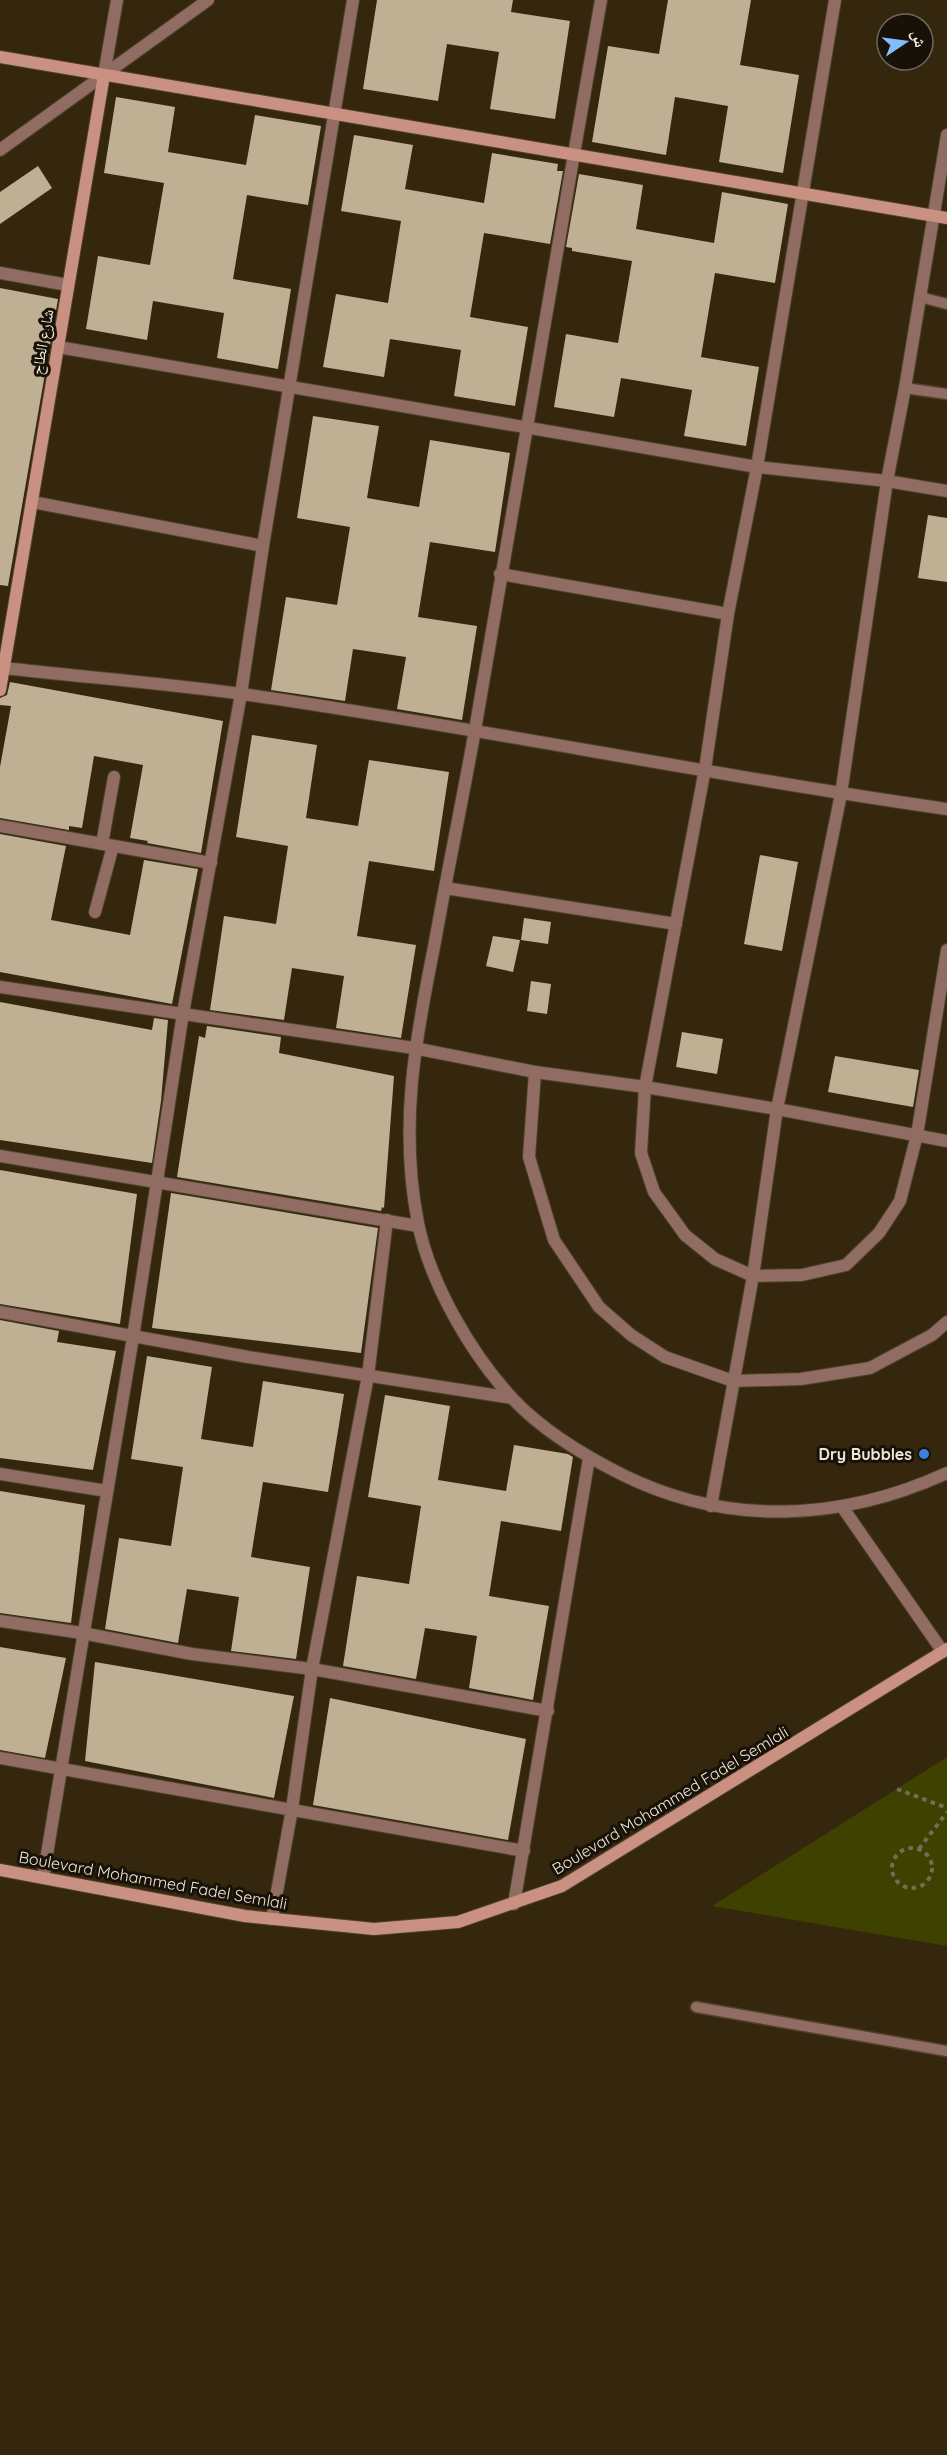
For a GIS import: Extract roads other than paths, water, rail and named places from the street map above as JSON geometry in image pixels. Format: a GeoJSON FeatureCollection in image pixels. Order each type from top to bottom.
{"type":"FeatureCollection","features":[{"type":"Feature","properties":{"kind":"street","name":"شارع الطاح"},"geometry":{"type":"LineString","coordinates":[[0,690],[4,668],[5,629],[32,502],[117,0]]}},
{"type":"Feature","properties":{"kind":"street"},"geometry":{"type":"LineString","coordinates":[[0,150],[208,0]]}},
{"type":"Feature","properties":{"kind":"street"},"geometry":{"type":"LineString","coordinates":[[43,1878],[158,1183],[183,1013],[241,694],[263,546],[353,0]]}},
{"type":"Feature","properties":{"kind":"street"},"geometry":{"type":"LineString","coordinates":[[601,0],[500,574],[475,732],[414,1048],[408,1140],[418,1226],[437,1281],[464,1334],[512,1398],[540,1424],[589,1458],[648,1487],[677,1498],[711,1506],[777,1513],[843,1508],[908,1491],[947,1473]]}},
{"type":"Feature","properties":{"kind":"street"},"geometry":{"type":"LineString","coordinates":[[835,0],[757,467],[728,614],[705,769],[645,1087],[641,1153],[654,1192],[685,1235],[715,1259],[753,1276],[802,1275],[846,1265],[879,1233],[900,1200],[918,1135],[947,950]]}},
{"type":"Feature","properties":{"kind":"street"},"geometry":{"type":"LineString","coordinates":[[0,57],[947,218]]}},
{"type":"Feature","properties":{"kind":"street"},"geometry":{"type":"LineString","coordinates":[[711,1506],[753,1276],[777,1109],[841,794],[887,481],[905,388],[947,135]]}},
{"type":"Feature","properties":{"kind":"street"},"geometry":{"type":"LineString","coordinates":[[0,273],[68,285]]}},
{"type":"Feature","properties":{"kind":"street"},"geometry":{"type":"LineString","coordinates":[[58,347],[757,467],[887,481],[947,491]]}},
{"type":"Feature","properties":{"kind":"street"},"geometry":{"type":"LineString","coordinates":[[32,502],[263,546]]}},
{"type":"Feature","properties":{"kind":"street"},"geometry":{"type":"LineString","coordinates":[[500,574],[728,614]]}},
{"type":"Feature","properties":{"kind":"street"},"geometry":{"type":"LineString","coordinates":[[4,668],[241,694],[705,769],[841,794],[947,809]]}},
{"type":"Feature","properties":{"kind":"street"},"geometry":{"type":"LineString","coordinates":[[95,912],[107,845],[114,777]]}},
{"type":"Feature","properties":{"kind":"street"},"geometry":{"type":"LineString","coordinates":[[0,826],[211,863]]}},
{"type":"Feature","properties":{"kind":"street"},"geometry":{"type":"LineString","coordinates":[[445,888],[675,924]]}},
{"type":"Feature","properties":{"kind":"street"},"geometry":{"type":"LineString","coordinates":[[0,987],[414,1048],[535,1072],[777,1109],[947,1141]]}},
{"type":"Feature","properties":{"kind":"street"},"geometry":{"type":"LineString","coordinates":[[535,1072],[529,1157],[554,1240],[599,1307],[631,1335],[665,1357],[733,1381],[801,1379],[870,1368],[932,1335],[947,1322]]}},
{"type":"Feature","properties":{"kind":"street"},"geometry":{"type":"LineString","coordinates":[[0,1156],[418,1226]]}},
{"type":"Feature","properties":{"kind":"street"},"geometry":{"type":"LineString","coordinates":[[272,1919],[292,1809],[312,1669],[368,1376],[387,1220]]}},
{"type":"Feature","properties":{"kind":"street"},"geometry":{"type":"LineString","coordinates":[[0,1312],[133,1337],[512,1398]]}},
{"type":"Feature","properties":{"kind":"street"},"geometry":{"type":"LineString","coordinates":[[514,1904],[589,1458]]}},
{"type":"Feature","properties":{"kind":"street"},"geometry":{"type":"LineString","coordinates":[[0,1474],[107,1491]]}},
{"type":"Feature","properties":{"kind":"street"},"geometry":{"type":"LineString","coordinates":[[843,1508],[945,1650]]}},
{"type":"Feature","properties":{"kind":"street"},"geometry":{"type":"LineString","coordinates":[[0,1621],[82,1633],[192,1654],[312,1669],[548,1711]]}},
{"type":"Feature","properties":{"kind":"street","name":"Boulevard Mohammed Fadel Semlali"},"geometry":{"type":"LineString","coordinates":[[0,1870],[245,1916],[374,1929],[458,1922],[514,1904],[572,1880],[945,1650]]}},
{"type":"Feature","properties":{"kind":"street"},"geometry":{"type":"LineString","coordinates":[[0,1758],[524,1851]]}},
{"type":"Feature","properties":{"kind":"lane"},"geometry":{"type":"LineString","coordinates":[[920,297],[947,304]]}},
{"type":"Feature","properties":{"kind":"lane"},"geometry":{"type":"LineString","coordinates":[[905,388],[947,394]]}},
{"type":"Feature","properties":{"kind":"lane"},"geometry":{"type":"LineString","coordinates":[[696,2007],[947,2050]]}},
{"type":"Feature","properties":{"kind":"place","name":"Dry Bubbles"},"geometry":{"type":"Point","coordinates":[924,1454]}}]}
